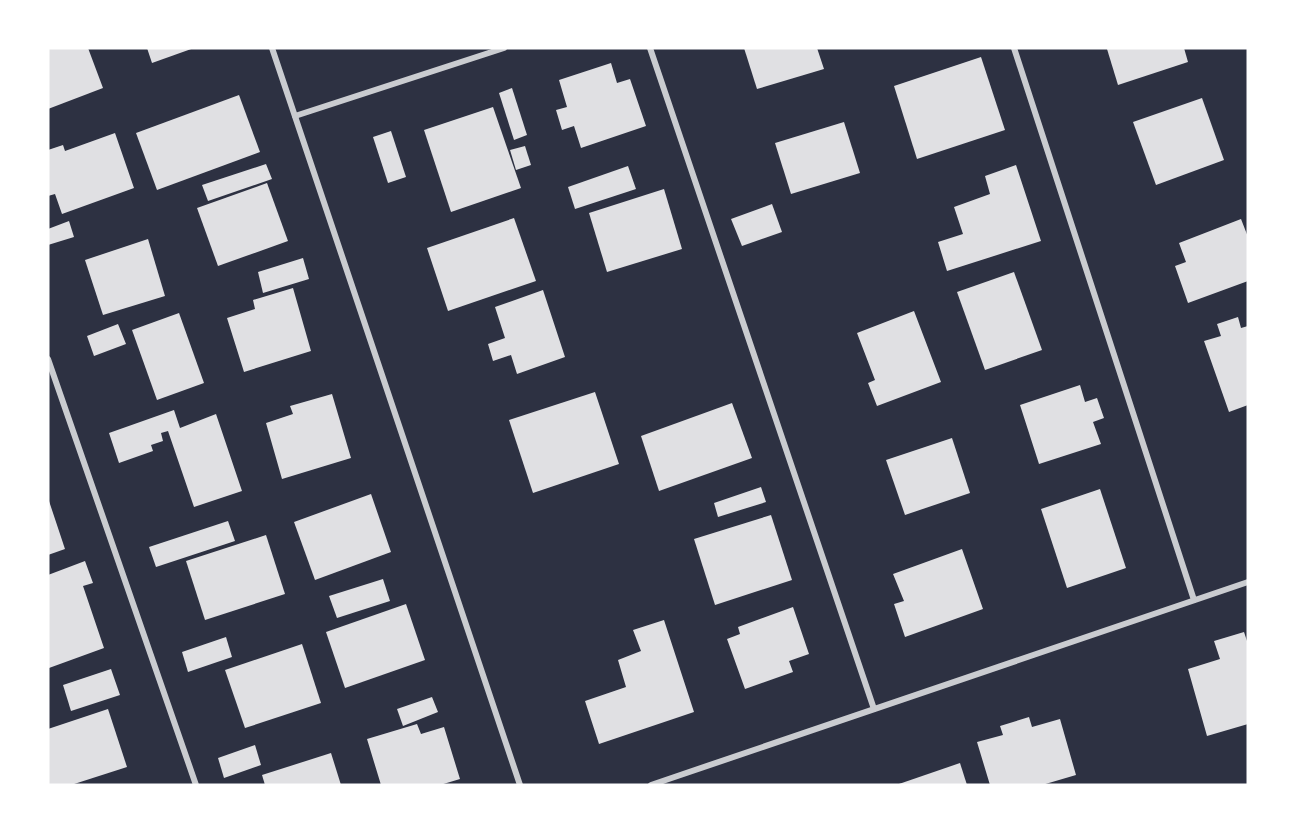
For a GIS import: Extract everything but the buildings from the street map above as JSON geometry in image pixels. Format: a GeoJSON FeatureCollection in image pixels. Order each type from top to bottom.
{"type":"FeatureCollection","features":[{"type":"Feature","properties":{"kind":"street"},"geometry":{"type":"LineString","coordinates":[[272,48],[520,785]]}},
{"type":"Feature","properties":{"kind":"street"},"geometry":{"type":"LineString","coordinates":[[295,116],[504,48]]}},
{"type":"Feature","properties":{"kind":"street"},"geometry":{"type":"LineString","coordinates":[[650,48],[874,709]]}},
{"type":"Feature","properties":{"kind":"street"},"geometry":{"type":"LineString","coordinates":[[1014,48],[1194,600]]}},
{"type":"Feature","properties":{"kind":"street"},"geometry":{"type":"LineString","coordinates":[[48,359],[196,785]]}},
{"type":"Feature","properties":{"kind":"street"},"geometry":{"type":"LineString","coordinates":[[651,785],[1248,582]]}}]}
